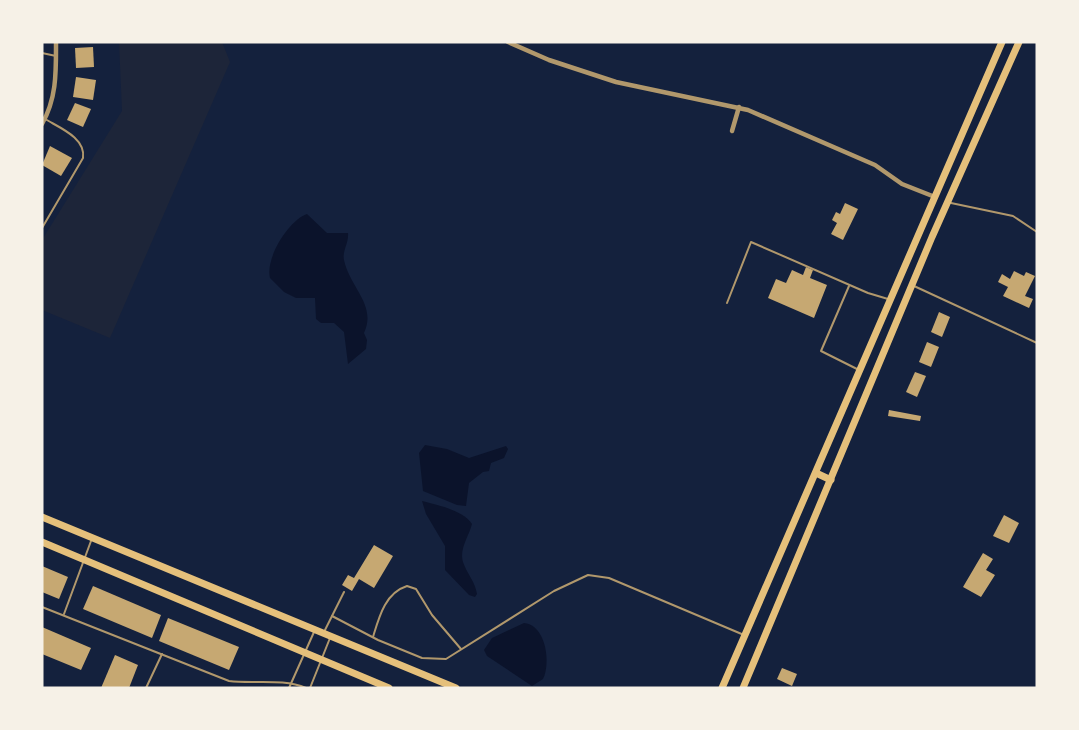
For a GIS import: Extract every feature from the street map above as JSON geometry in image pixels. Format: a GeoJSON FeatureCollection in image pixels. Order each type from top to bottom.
{"type":"FeatureCollection","features":[{"type":"Feature","properties":{"kind":"main road"},"geometry":{"type":"LineString","coordinates":[[722,688],[1002,42]]}},
{"type":"Feature","properties":{"kind":"main road"},"geometry":{"type":"LineString","coordinates":[[743,688],[1018,42]]}},
{"type":"Feature","properties":{"kind":"main road"},"geometry":{"type":"LineString","coordinates":[[935,197],[948,202]]}},
{"type":"Feature","properties":{"kind":"main road"},"geometry":{"type":"LineString","coordinates":[[891,299],[905,305]]}},
{"type":"Feature","properties":{"kind":"main road"},"geometry":{"type":"LineString","coordinates":[[816,473],[831,480]]}},
{"type":"Feature","properties":{"kind":"main road"},"geometry":{"type":"LineString","coordinates":[[42,517],[456,688]]}},
{"type":"Feature","properties":{"kind":"main road"},"geometry":{"type":"LineString","coordinates":[[42,542],[389,688]]}},
{"type":"Feature","properties":{"kind":"street"},"geometry":{"type":"LineString","coordinates":[[43,121],[56,84],[56,42]]}},
{"type":"Feature","properties":{"kind":"street"},"geometry":{"type":"LineString","coordinates":[[508,42],[549,60],[616,82],[739,107],[874,165],[902,184],[935,197]]}},
{"type":"Feature","properties":{"kind":"street"},"geometry":{"type":"LineString","coordinates":[[732,131],[739,107]]}},
{"type":"Feature","properties":{"kind":"lane"},"geometry":{"type":"LineString","coordinates":[[42,53],[56,56]]}},
{"type":"Feature","properties":{"kind":"lane"},"geometry":{"type":"LineString","coordinates":[[42,228],[83,158],[84,151],[81,143],[73,136],[43,121]]}},
{"type":"Feature","properties":{"kind":"lane"},"geometry":{"type":"LineString","coordinates":[[948,202],[1013,216],[1037,232]]}},
{"type":"Feature","properties":{"kind":"lane"},"geometry":{"type":"LineString","coordinates":[[727,303],[751,242],[849,285],[891,299]]}},
{"type":"Feature","properties":{"kind":"lane"},"geometry":{"type":"LineString","coordinates":[[849,285],[821,351],[860,370]]}},
{"type":"Feature","properties":{"kind":"lane"},"geometry":{"type":"LineString","coordinates":[[914,286],[1037,344]]}},
{"type":"Feature","properties":{"kind":"lane"},"geometry":{"type":"LineString","coordinates":[[63,615],[92,538]]}},
{"type":"Feature","properties":{"kind":"lane"},"geometry":{"type":"LineString","coordinates":[[332,616],[422,658],[446,659],[554,591],[588,575],[609,578],[745,636]]}},
{"type":"Feature","properties":{"kind":"lane"},"geometry":{"type":"LineString","coordinates":[[373,637],[386,602],[400,588],[407,586],[416,589],[432,615],[461,650]]}},
{"type":"Feature","properties":{"kind":"lane"},"geometry":{"type":"LineString","coordinates":[[42,607],[229,681],[252,684],[291,683],[308,688],[320,660],[332,616],[344,592]]}},
{"type":"Feature","properties":{"kind":"lane"},"geometry":{"type":"LineString","coordinates":[[289,688],[315,630]]}},
{"type":"Feature","properties":{"kind":"lane"},"geometry":{"type":"LineString","coordinates":[[147,688],[162,654]]}},
{"type":"Feature","properties":{"kind":"shaded area"},"geometry":{"type":"Polygon","coordinates":[[[119,42],[222,42],[230,62],[110,338],[42,310],[42,240],[122,111],[119,42]]]}},
{"type":"Feature","properties":{"kind":"shaded area"},"geometry":{"type":"Polygon","coordinates":[[[307,214],[327,233],[348,233],[344,260],[365,305],[367,323],[364,333],[367,340],[366,349],[348,364],[344,332],[334,323],[321,323],[316,319],[315,298],[296,298],[284,292],[270,278],[271,260],[280,241],[293,224],[307,214]]]}},
{"type":"Feature","properties":{"kind":"shaded area"},"geometry":{"type":"Polygon","coordinates":[[[425,445],[447,449],[469,458],[506,446],[508,449],[504,458],[491,463],[489,471],[483,472],[469,483],[466,506],[457,505],[423,491],[419,453],[425,445]]]}},
{"type":"Feature","properties":{"kind":"shaded area"},"geometry":{"type":"Polygon","coordinates":[[[422,501],[463,515],[472,524],[463,547],[462,557],[476,589],[475,597],[469,595],[445,570],[445,546],[426,514],[422,501]]]}},
{"type":"Feature","properties":{"kind":"shaded area"},"geometry":{"type":"Polygon","coordinates":[[[524,623],[537,630],[545,646],[546,664],[543,679],[532,686],[487,656],[484,650],[492,638],[524,623]]]}},
{"type":"Feature","properties":{"kind":"building"},"geometry":{"type":"Polygon","coordinates":[[[93,47],[94,67],[76,68],[75,48],[93,47]]]}},
{"type":"Feature","properties":{"kind":"building"},"geometry":{"type":"Polygon","coordinates":[[[76,77],[96,80],[93,100],[73,97],[76,77]]]}},
{"type":"Feature","properties":{"kind":"building"},"geometry":{"type":"Polygon","coordinates":[[[75,103],[91,109],[83,127],[67,120],[75,103]]]}},
{"type":"Feature","properties":{"kind":"building"},"geometry":{"type":"Polygon","coordinates":[[[50,146],[72,158],[61,176],[42,165],[50,146]]]}},
{"type":"Feature","properties":{"kind":"building"},"geometry":{"type":"Polygon","coordinates":[[[845,203],[858,209],[843,240],[831,234],[837,223],[832,220],[836,212],[840,214],[845,203]]]}},
{"type":"Feature","properties":{"kind":"building"},"geometry":{"type":"Polygon","coordinates":[[[806,267],[813,270],[810,278],[827,285],[814,318],[768,298],[776,279],[786,283],[792,270],[803,275],[806,267]]]}},
{"type":"Feature","properties":{"kind":"building"},"geometry":{"type":"Polygon","coordinates":[[[1014,271],[1024,276],[1026,272],[1035,276],[1025,296],[1033,299],[1029,308],[1003,296],[1008,287],[998,282],[1002,274],[1010,279],[1014,271]]]}},
{"type":"Feature","properties":{"kind":"building"},"geometry":{"type":"Polygon","coordinates":[[[939,312],[950,317],[942,337],[931,332],[939,312]]]}},
{"type":"Feature","properties":{"kind":"building"},"geometry":{"type":"Polygon","coordinates":[[[927,342],[939,347],[931,367],[919,362],[927,342]]]}},
{"type":"Feature","properties":{"kind":"building"},"geometry":{"type":"Polygon","coordinates":[[[915,372],[926,376],[917,397],[906,392],[915,372]]]}},
{"type":"Feature","properties":{"kind":"building"},"geometry":{"type":"Polygon","coordinates":[[[889,410],[921,416],[920,421],[888,416],[889,410]]]}},
{"type":"Feature","properties":{"kind":"building"},"geometry":{"type":"Polygon","coordinates":[[[1004,515],[1019,523],[1009,543],[993,536],[1004,515]]]}},
{"type":"Feature","properties":{"kind":"building"},"geometry":{"type":"Polygon","coordinates":[[[374,545],[393,556],[374,588],[359,579],[352,591],[342,585],[348,575],[354,578],[374,545]]]}},
{"type":"Feature","properties":{"kind":"building"},"geometry":{"type":"Polygon","coordinates":[[[983,553],[993,559],[986,570],[995,575],[981,597],[963,587],[983,553]]]}},
{"type":"Feature","properties":{"kind":"building"},"geometry":{"type":"Polygon","coordinates":[[[42,566],[68,577],[59,599],[42,592],[42,566]]]}},
{"type":"Feature","properties":{"kind":"building"},"geometry":{"type":"Polygon","coordinates":[[[93,586],[161,615],[152,638],[83,609],[93,586]]]}},
{"type":"Feature","properties":{"kind":"building"},"geometry":{"type":"Polygon","coordinates":[[[168,618],[239,647],[229,670],[159,641],[168,618]]]}},
{"type":"Feature","properties":{"kind":"building"},"geometry":{"type":"Polygon","coordinates":[[[42,627],[91,648],[81,670],[42,654],[42,627]]]}},
{"type":"Feature","properties":{"kind":"building"},"geometry":{"type":"Polygon","coordinates":[[[115,655],[138,665],[129,688],[101,688],[115,655]]]}},
{"type":"Feature","properties":{"kind":"building"},"geometry":{"type":"Polygon","coordinates":[[[782,668],[797,674],[792,686],[777,679],[782,668]]]}}]}
